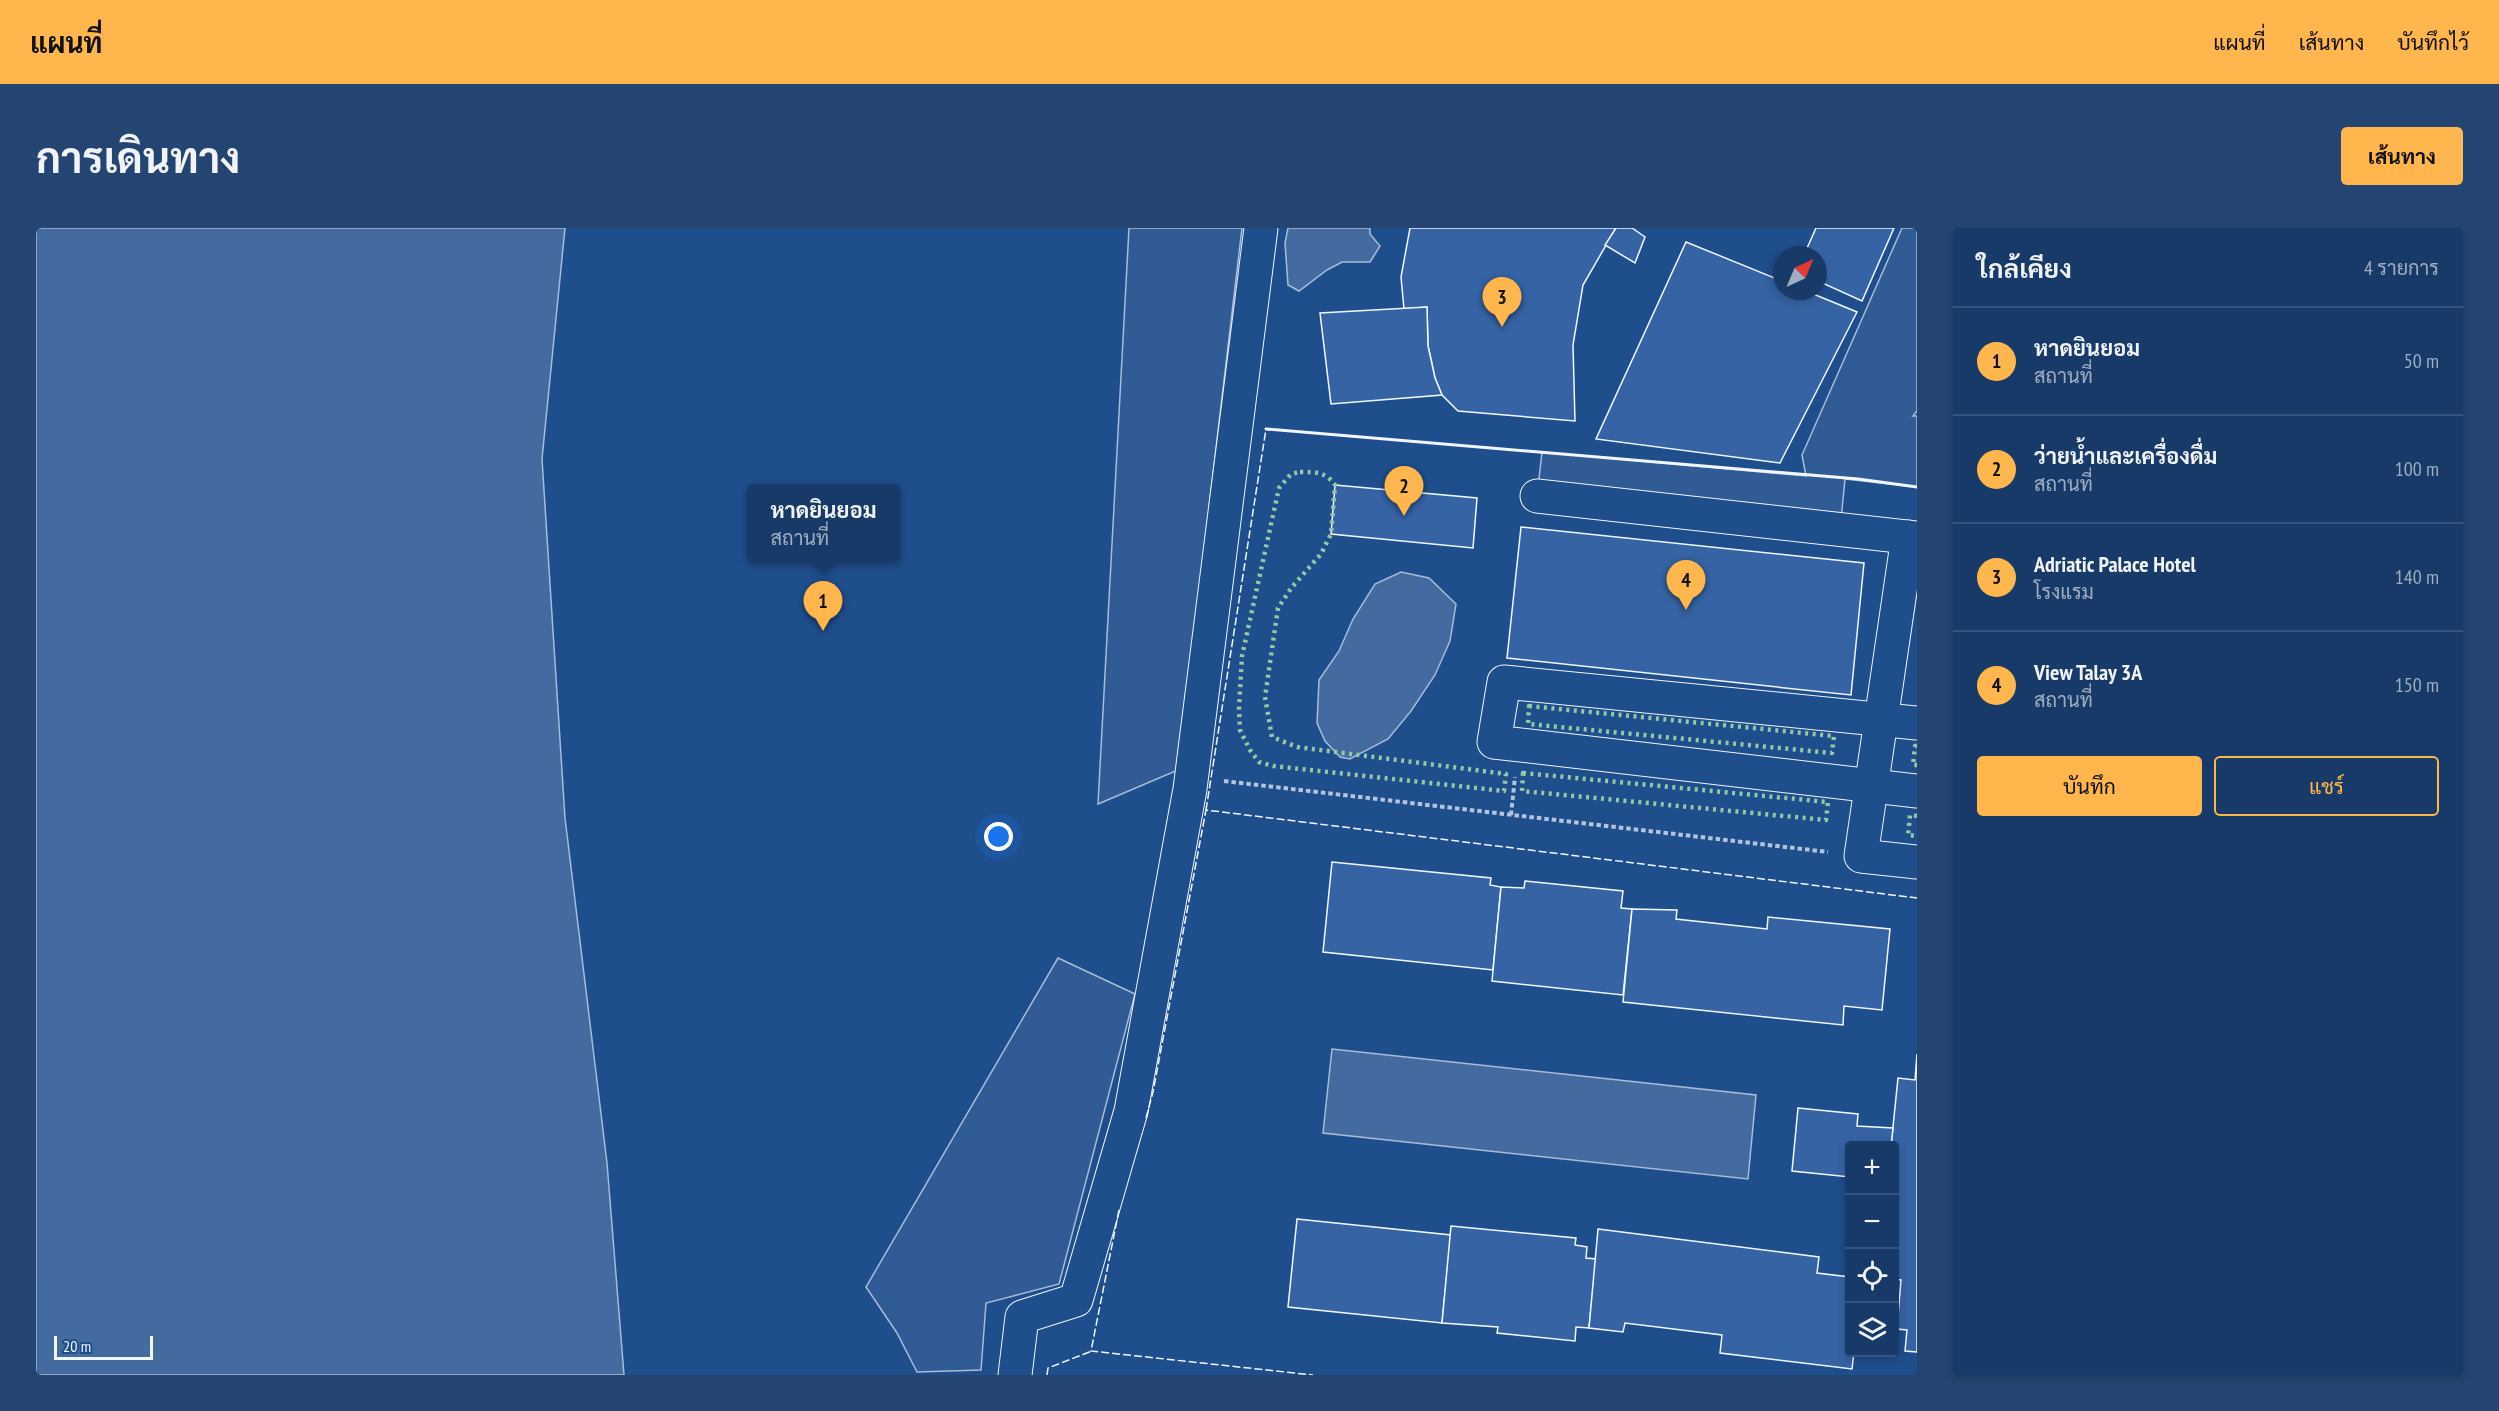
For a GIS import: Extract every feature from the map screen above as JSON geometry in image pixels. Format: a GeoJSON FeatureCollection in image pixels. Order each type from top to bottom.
{"type":"FeatureCollection","features":[{"type":"Feature","properties":{"kind":"street"},"geometry":{"type":"LineString","coordinates":[[1015,1375],[1022,1317],[1076,1300],[1131,1111],[1190,789],[1261,228]]}},
{"type":"Feature","properties":{"kind":"street"},"geometry":{"type":"LineString","coordinates":[[1537,496],[1913,538],[1861,856],[1917,862]]}},
{"type":"Feature","properties":{"kind":"street"},"geometry":{"type":"LineString","coordinates":[[1917,723],[1504,682],[1494,742],[1917,791]]}},
{"type":"Feature","properties":{"kind":"path"},"geometry":{"type":"LineString","coordinates":[[1224,781],[1861,856]]}},
{"type":"Feature","properties":{"kind":"shaded area"},"geometry":{"type":"Polygon","coordinates":[[[36,228],[565,228],[542,459],[565,818],[607,1163],[624,1375],[36,1375],[36,228]]]}},
{"type":"Feature","properties":{"kind":"shaded area"},"geometry":{"type":"Polygon","coordinates":[[[1129,228],[1242,228],[1178,770],[1098,804],[1129,228]]]}},
{"type":"Feature","properties":{"kind":"shaded area"},"geometry":{"type":"Polygon","coordinates":[[[1288,228],[1370,228],[1370,234],[1380,246],[1370,262],[1342,262],[1299,291],[1288,285],[1285,243],[1288,228]]]}},
{"type":"Feature","properties":{"kind":"shaded area"},"geometry":{"type":"Polygon","coordinates":[[[1902,228],[1917,228],[1917,411],[1913,416],[1917,416],[1917,487],[1845,479],[1840,530],[1537,496],[1542,452],[1806,476],[1802,455],[1902,228]]]}},
{"type":"Feature","properties":{"kind":"shaded area"},"geometry":{"type":"Polygon","coordinates":[[[1401,572],[1429,578],[1456,604],[1450,641],[1435,675],[1411,711],[1388,739],[1350,759],[1340,757],[1325,741],[1317,723],[1319,680],[1339,651],[1353,619],[1375,584],[1401,572]]]}},
{"type":"Feature","properties":{"kind":"shaded area"},"geometry":{"type":"Polygon","coordinates":[[[1058,958],[1135,994],[1059,1284],[986,1303],[981,1370],[917,1372],[897,1333],[866,1287],[1058,958]]]}},
{"type":"Feature","properties":{"kind":"shaded area"},"geometry":{"type":"Polygon","coordinates":[[[1332,1049],[1756,1095],[1748,1179],[1323,1133],[1332,1049]]]}},
{"type":"Feature","properties":{"kind":"building"},"geometry":{"type":"Polygon","coordinates":[[[1410,228],[1616,228],[1583,285],[1573,345],[1575,421],[1458,411],[1442,395],[1435,378],[1428,346],[1427,307],[1404,309],[1401,277],[1410,228]]]}},
{"type":"Feature","properties":{"kind":"building"},"geometry":{"type":"Polygon","coordinates":[[[1616,228],[1632,228],[1645,237],[1635,263],[1605,245],[1616,228]]]}},
{"type":"Feature","properties":{"kind":"building"},"geometry":{"type":"Polygon","coordinates":[[[1816,228],[1894,228],[1862,301],[1827,285],[1827,246],[1808,246],[1816,228]]]}},
{"type":"Feature","properties":{"kind":"building"},"geometry":{"type":"Polygon","coordinates":[[[1686,242],[1773,277],[1773,300],[1827,300],[1857,312],[1780,463],[1596,439],[1686,242]]]}},
{"type":"Feature","properties":{"kind":"building"},"geometry":{"type":"Polygon","coordinates":[[[1427,307],[1428,346],[1435,378],[1442,395],[1331,404],[1320,313],[1427,307]]]}},
{"type":"Feature","properties":{"kind":"building"},"geometry":{"type":"Polygon","coordinates":[[[1335,485],[1477,498],[1473,548],[1331,534],[1335,485]]]}},
{"type":"Feature","properties":{"kind":"building"},"geometry":{"type":"Polygon","coordinates":[[[1521,527],[1864,563],[1851,695],[1507,658],[1521,527]]]}},
{"type":"Feature","properties":{"kind":"building"},"geometry":{"type":"Polygon","coordinates":[[[1332,862],[1491,878],[1490,885],[1501,887],[1493,970],[1323,952],[1332,862]]]}},
{"type":"Feature","properties":{"kind":"building"},"geometry":{"type":"Polygon","coordinates":[[[1525,881],[1623,891],[1621,908],[1632,909],[1623,995],[1492,981],[1501,887],[1524,888],[1525,881]]]}},
{"type":"Feature","properties":{"kind":"building"},"geometry":{"type":"Polygon","coordinates":[[[1632,909],[1677,910],[1676,919],[1767,929],[1768,917],[1890,929],[1882,1010],[1844,1006],[1843,1025],[1623,1002],[1632,909]]]}},
{"type":"Feature","properties":{"kind":"building"},"geometry":{"type":"Polygon","coordinates":[[[1917,1054],[1917,1352],[1905,1351],[1907,1330],[1899,1329],[1901,1280],[1899,1280],[1899,1141],[1892,1141],[1898,1078],[1915,1080],[1917,1054]]]}},
{"type":"Feature","properties":{"kind":"building"},"geometry":{"type":"Polygon","coordinates":[[[1798,1108],[1858,1114],[1857,1126],[1893,1128],[1892,1141],[1845,1141],[1845,1176],[1792,1171],[1798,1108]]]}},
{"type":"Feature","properties":{"kind":"building"},"geometry":{"type":"Polygon","coordinates":[[[1297,1219],[1451,1235],[1442,1323],[1288,1307],[1297,1219]]]}},
{"type":"Feature","properties":{"kind":"building"},"geometry":{"type":"Polygon","coordinates":[[[1451,1226],[1576,1238],[1575,1245],[1587,1247],[1586,1258],[1596,1259],[1589,1328],[1576,1327],[1575,1341],[1497,1333],[1498,1327],[1442,1323],[1451,1226]]]}},
{"type":"Feature","properties":{"kind":"building"},"geometry":{"type":"Polygon","coordinates":[[[1598,1229],[1819,1257],[1817,1273],[1845,1276],[1845,1357],[1853,1357],[1852,1369],[1720,1353],[1722,1335],[1625,1323],[1623,1332],[1589,1328],[1598,1229]]]}},
{"type":"Feature","properties":{"kind":"hedge"},"geometry":{"type":"LineString","coordinates":[[1300,472],[1320,474],[1328,477],[1335,485],[1331,534],[1321,554],[1292,587],[1278,608],[1265,697],[1272,737],[1297,747],[1506,774],[1504,791],[1273,766],[1259,762],[1250,750],[1240,730],[1242,656],[1279,488],[1291,474],[1300,472]]}},
{"type":"Feature","properties":{"kind":"hedge"},"geometry":{"type":"LineString","coordinates":[[1529,706],[1834,736],[1832,753],[1528,724],[1529,706]]}},
{"type":"Feature","properties":{"kind":"hedge"},"geometry":{"type":"LineString","coordinates":[[1917,746],[1915,746],[1913,765],[1917,765]]}},
{"type":"Feature","properties":{"kind":"hedge"},"geometry":{"type":"LineString","coordinates":[[1523,773],[1828,802],[1826,820],[1522,791],[1523,773]]}},
{"type":"Feature","properties":{"kind":"hedge"},"geometry":{"type":"LineString","coordinates":[[1917,816],[1910,815],[1908,835],[1917,836]]}},
{"type":"Feature","properties":{"kind":"fence"},"geometry":{"type":"LineString","coordinates":[[1206,810],[1266,429]]}},
{"type":"Feature","properties":{"kind":"fence"},"geometry":{"type":"LineString","coordinates":[[1146,1118],[1153,1092],[1206,810],[1917,898]]}},
{"type":"Feature","properties":{"kind":"fence"},"geometry":{"type":"LineString","coordinates":[[1119,1210],[1091,1351],[1313,1375]]}},
{"type":"Feature","properties":{"kind":"fence"},"geometry":{"type":"LineString","coordinates":[[1047,1375],[1048,1368],[1092,1351]]}},
{"type":"Feature","properties":{"kind":"wall"},"geometry":{"type":"LineString","coordinates":[[1266,429],[1858,479],[1917,487]]}},
{"type":"Feature","properties":{"kind":"place","name":"Adriatic Palace Hotel"},"geometry":{"type":"Point","coordinates":[1502,327]}},
{"type":"Feature","properties":{"kind":"place","name":"ว่ายน้ำและเครื่องดื่ม"},"geometry":{"type":"Point","coordinates":[1404,516]}},
{"type":"Feature","properties":{"kind":"place","name":"View Talay 3A"},"geometry":{"type":"Point","coordinates":[1686,610]}},
{"type":"Feature","properties":{"kind":"place","name":"หาดยินยอม"},"geometry":{"type":"Point","coordinates":[823,631]}}]}
